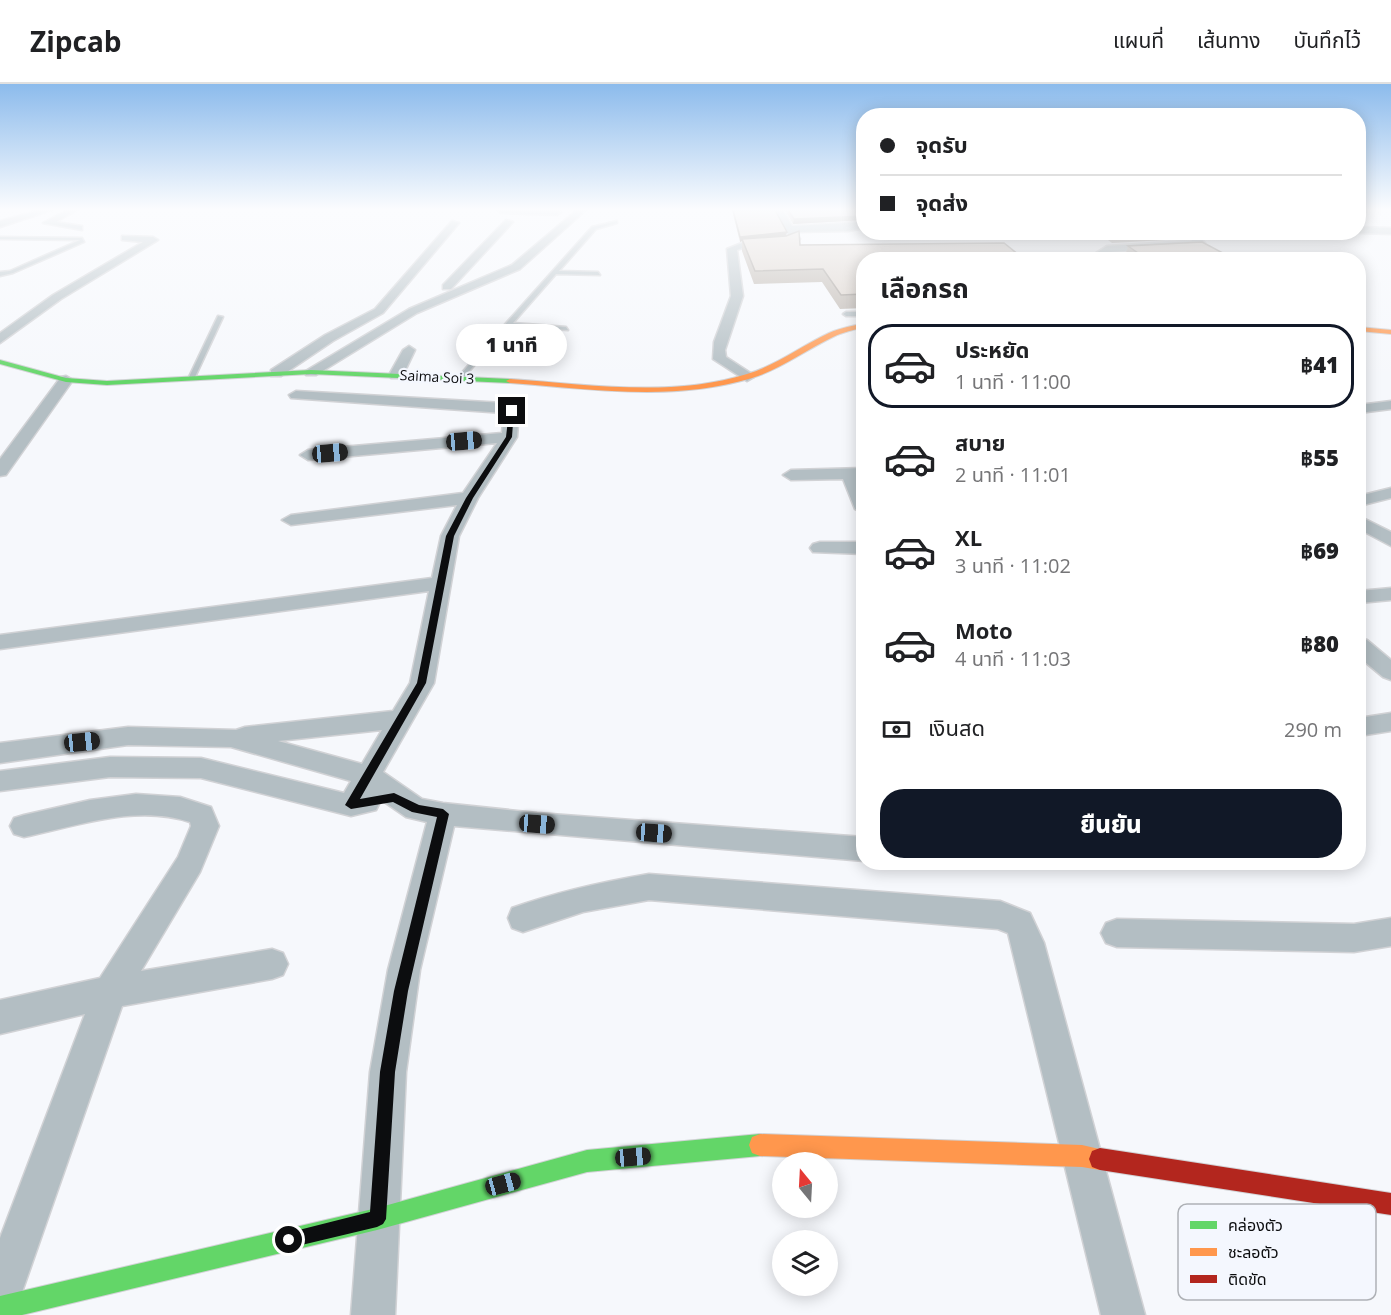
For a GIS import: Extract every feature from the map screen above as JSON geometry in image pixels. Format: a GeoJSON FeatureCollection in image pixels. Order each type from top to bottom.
{"type":"FeatureCollection","features":[{"type":"Feature","properties":{"kind":"street"},"geometry":{"type":"LineString","coordinates":[[0,339],[57,297],[107,267]]}},
{"type":"Feature","properties":{"kind":"street"},"geometry":{"type":"LineString","coordinates":[[276,373],[329,338],[379,310],[416,267]]}},
{"type":"Feature","properties":{"kind":"street"},"geometry":{"type":"LineString","coordinates":[[447,287],[465,267]]}},
{"type":"Feature","properties":{"kind":"street"},"geometry":{"type":"LineString","coordinates":[[311,372],[413,311],[503,275],[514,267]]}},
{"type":"Feature","properties":{"kind":"street"},"geometry":{"type":"LineString","coordinates":[[397,322],[426,316],[519,277],[533,267]]}},
{"type":"Feature","properties":{"kind":"street"},"geometry":{"type":"LineString","coordinates":[[734,267],[737,296],[722,334],[719,353],[720,359],[747,377]]}},
{"type":"Feature","properties":{"kind":"street"},"geometry":{"type":"LineString","coordinates":[[460,273],[519,277]]}},
{"type":"Feature","properties":{"kind":"street","name":"Saima Soi 3"},"geometry":{"type":"LineString","coordinates":[[0,362],[66,380],[107,383],[311,372],[460,378],[626,389],[701,385],[747,377],[775,366],[835,333],[856,327]]}},
{"type":"Feature","properties":{"kind":"street"},"geometry":{"type":"LineString","coordinates":[[1366,329],[1391,332]]}},
{"type":"Feature","properties":{"kind":"street"},"geometry":{"type":"LineString","coordinates":[[396,375],[409,350]]}},
{"type":"Feature","properties":{"kind":"street"},"geometry":{"type":"LineString","coordinates":[[0,471],[66,380]]}},
{"type":"Feature","properties":{"kind":"street"},"geometry":{"type":"LineString","coordinates":[[1366,394],[1391,392]]}},
{"type":"Feature","properties":{"kind":"street"},"geometry":{"type":"LineString","coordinates":[[296,395],[504,407],[512,411],[509,437],[470,498],[450,536],[422,683],[370,776],[351,805]]}},
{"type":"Feature","properties":{"kind":"street"},"geometry":{"type":"LineString","coordinates":[[1366,408],[1391,405]]}},
{"type":"Feature","properties":{"kind":"street"},"geometry":{"type":"LineString","coordinates":[[308,455],[509,437]]}},
{"type":"Feature","properties":{"kind":"street"},"geometry":{"type":"LineString","coordinates":[[790,475],[856,473]]}},
{"type":"Feature","properties":{"kind":"street"},"geometry":{"type":"LineString","coordinates":[[1366,499],[1391,493]]}},
{"type":"Feature","properties":{"kind":"street"},"geometry":{"type":"LineString","coordinates":[[291,520],[470,498]]}},
{"type":"Feature","properties":{"kind":"street"},"geometry":{"type":"LineString","coordinates":[[1366,525],[1391,540]]}},
{"type":"Feature","properties":{"kind":"street"},"geometry":{"type":"LineString","coordinates":[[820,548],[856,548]]}},
{"type":"Feature","properties":{"kind":"street"},"geometry":{"type":"LineString","coordinates":[[0,642],[440,583]]}},
{"type":"Feature","properties":{"kind":"street"},"geometry":{"type":"LineString","coordinates":[[1366,596],[1391,594]]}},
{"type":"Feature","properties":{"kind":"street"},"geometry":{"type":"LineString","coordinates":[[1366,651],[1391,672]]}},
{"type":"Feature","properties":{"kind":"street"},"geometry":{"type":"LineString","coordinates":[[0,753],[128,736],[231,738],[401,719]]}},
{"type":"Feature","properties":{"kind":"street"},"geometry":{"type":"LineString","coordinates":[[1366,726],[1391,722]]}},
{"type":"Feature","properties":{"kind":"street"},"geometry":{"type":"LineString","coordinates":[[231,738],[370,776],[394,797],[416,809],[443,814],[537,824],[856,848]]}},
{"type":"Feature","properties":{"kind":"street"},"geometry":{"type":"LineString","coordinates":[[0,781],[111,767],[201,768],[351,805],[394,797]]}},
{"type":"Feature","properties":{"kind":"street"},"geometry":{"type":"LineString","coordinates":[[0,1295],[110,992],[190,863],[205,826],[201,815],[187,809],[137,804],[24,826]]}},
{"type":"Feature","properties":{"kind":"street"},"geometry":{"type":"LineString","coordinates":[[374,1315],[377,1219],[391,1050],[404,970],[443,814]]}},
{"type":"Feature","properties":{"kind":"street"},"geometry":{"type":"LineString","coordinates":[[523,918],[583,899],[649,887],[1000,915],[1019,923],[1028,943],[1123,1315]]}},
{"type":"Feature","properties":{"kind":"street"},"geometry":{"type":"LineString","coordinates":[[1116,933],[1354,938],[1391,932]]}},
{"type":"Feature","properties":{"kind":"street"},"geometry":{"type":"LineString","coordinates":[[0,1017],[110,992],[272,964]]}},
{"type":"Feature","properties":{"kind":"street"},"geometry":{"type":"LineString","coordinates":[[0,1308],[377,1219],[587,1161],[774,1144],[1082,1156],[1391,1204]]}},
{"type":"Feature","properties":{"kind":"lane"},"geometry":{"type":"LineString","coordinates":[[0,274],[18,267]]}},
{"type":"Feature","properties":{"kind":"lane"},"geometry":{"type":"LineString","coordinates":[[460,378],[558,267]]}},
{"type":"Feature","properties":{"kind":"lane"},"geometry":{"type":"LineString","coordinates":[[554,272],[598,274]]}},
{"type":"Feature","properties":{"kind":"lane"},"geometry":{"type":"LineString","coordinates":[[846,314],[856,314]]}},
{"type":"Feature","properties":{"kind":"lane"},"geometry":{"type":"LineString","coordinates":[[192,377],[220,317]]}},
{"type":"Feature","properties":{"kind":"lane"},"geometry":{"type":"LineString","coordinates":[[509,324],[566,329]]}},
{"type":"Feature","properties":{"kind":"building"},"geometry":{"type":"Polygon","coordinates":[[[754,267],[856,267],[856,294],[841,295],[823,269],[755,271],[754,267]]]}},
{"type":"Feature","properties":{"kind":"traffic: fast"},"geometry":{"type":"LineString","coordinates":[[0,362],[66,380],[107,383],[311,372],[510,381]]}},
{"type":"Feature","properties":{"kind":"traffic: fast"},"geometry":{"type":"LineString","coordinates":[[0,1308],[377,1219],[587,1161],[760,1145]]}},
{"type":"Feature","properties":{"kind":"traffic: slow"},"geometry":{"type":"LineString","coordinates":[[510,381],[629,389],[689,388],[718,384],[758,373],[833,334],[856,327]]}},
{"type":"Feature","properties":{"kind":"traffic: slow"},"geometry":{"type":"LineString","coordinates":[[1366,330],[1391,332]]}},
{"type":"Feature","properties":{"kind":"traffic: slow"},"geometry":{"type":"LineString","coordinates":[[760,1145],[1082,1156],[1100,1159]]}},
{"type":"Feature","properties":{"kind":"traffic: jam"},"geometry":{"type":"LineString","coordinates":[[1100,1159],[1391,1204]]}},
{"type":"Feature","properties":{"kind":"route"},"geometry":{"type":"LineString","coordinates":[[289,1240],[377,1219],[388,1072],[404,970],[443,814],[416,809],[394,797],[351,805],[370,776],[422,683],[450,536],[470,498],[509,437],[512,411]]}}]}
